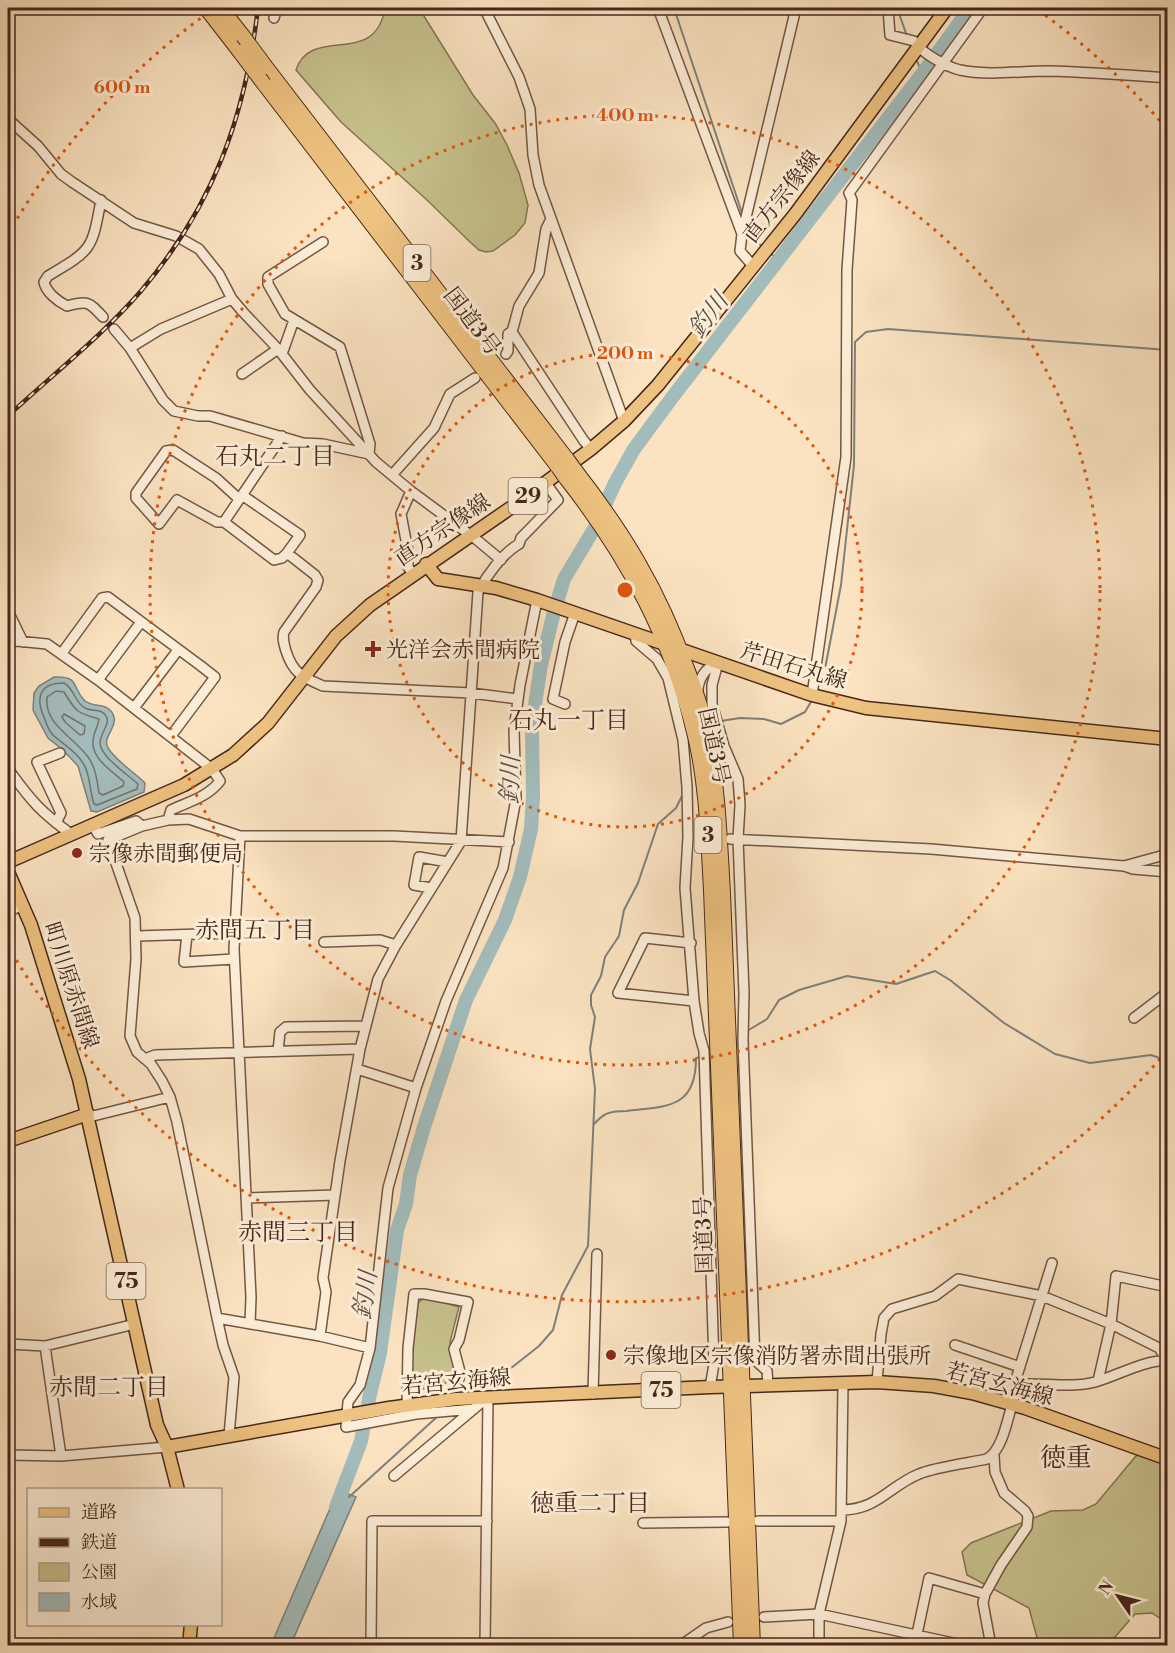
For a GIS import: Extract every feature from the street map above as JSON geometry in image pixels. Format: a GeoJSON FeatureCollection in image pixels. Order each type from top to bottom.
{"type":"FeatureCollection","features":[{"type":"Feature","properties":{"kind":"highway","name":"国道3号"},"geometry":{"type":"LineString","coordinates":[[206,8],[566,468]]}},
{"type":"Feature","properties":{"kind":"highway","name":"国道3号"},"geometry":{"type":"LineString","coordinates":[[221,8],[610,526],[629,544],[666,612],[698,698],[707,734],[719,810],[723,1032],[736,1386],[741,1646]]}},
{"type":"Feature","properties":{"kind":"highway","name":"国道3号"},"geometry":{"type":"LineString","coordinates":[[610,526],[666,644],[695,735],[708,835],[723,1032]]}},
{"type":"Feature","properties":{"kind":"highway","name":"国道3号"},"geometry":{"type":"LineString","coordinates":[[736,1386],[753,1646]]}},
{"type":"Feature","properties":{"kind":"main road","name":"直方宗像線"},"geometry":{"type":"LineString","coordinates":[[8,862],[184,785],[233,755],[268,723],[336,636],[351,621],[426,564],[546,483],[624,421],[658,385],[796,213],[920,48],[947,8]]}},
{"type":"Feature","properties":{"kind":"main road","name":"芹田石丸線"},"geometry":{"type":"LineString","coordinates":[[426,564],[438,579],[482,586],[539,600],[812,695],[866,708],[1167,739]]}},
{"type":"Feature","properties":{"kind":"main road","name":"町川原赤間線"},"geometry":{"type":"LineString","coordinates":[[8,872],[31,925],[88,1114]]}},
{"type":"Feature","properties":{"kind":"main road"},"geometry":{"type":"LineString","coordinates":[[8,1142],[88,1114]]}},
{"type":"Feature","properties":{"kind":"main road","name":"75"},"geometry":{"type":"LineString","coordinates":[[88,1114],[157,1425],[167,1447]]}},
{"type":"Feature","properties":{"kind":"main road","name":"若宮玄海線"},"geometry":{"type":"LineString","coordinates":[[167,1447],[389,1413],[407,1405],[433,1401],[710,1387],[877,1382],[934,1386],[972,1393],[1011,1404],[1167,1459]]}},
{"type":"Feature","properties":{"kind":"main road"},"geometry":{"type":"LineString","coordinates":[[167,1447],[177,1488]]}},
{"type":"Feature","properties":{"kind":"main road"},"geometry":{"type":"LineString","coordinates":[[189,1646],[191,1626]]}},
{"type":"Feature","properties":{"kind":"street"},"geometry":{"type":"LineString","coordinates":[[484,8],[519,77],[530,109],[533,155],[539,185],[624,421]]}},
{"type":"Feature","properties":{"kind":"street"},"geometry":{"type":"LineString","coordinates":[[658,8],[742,234]]}},
{"type":"Feature","properties":{"kind":"street"},"geometry":{"type":"LineString","coordinates":[[753,266],[740,251],[742,234],[796,8]]}},
{"type":"Feature","properties":{"kind":"street"},"geometry":{"type":"LineString","coordinates":[[888,8],[890,35],[914,41],[920,48],[943,63],[962,70],[1048,71],[1167,78]]}},
{"type":"Feature","properties":{"kind":"street"},"geometry":{"type":"LineString","coordinates":[[812,695],[846,457],[847,270],[852,200],[849,193],[983,8]]}},
{"type":"Feature","properties":{"kind":"street"},"geometry":{"type":"LineString","coordinates":[[8,119],[38,146],[61,174],[134,223],[176,236],[199,249],[219,274],[232,299],[280,352],[310,390],[369,454],[411,491],[477,540],[501,561]]}},
{"type":"Feature","properties":{"kind":"street"},"geometry":{"type":"LineString","coordinates":[[102,200],[91,244],[85,252],[48,276],[44,282],[45,287],[59,302],[67,306],[82,302],[90,303],[103,317]]}},
{"type":"Feature","properties":{"kind":"street"},"geometry":{"type":"LineString","coordinates":[[506,354],[508,334],[512,332],[519,306],[539,273],[546,229],[550,219]]}},
{"type":"Feature","properties":{"kind":"street"},"geometry":{"type":"LineString","coordinates":[[323,242],[268,277],[268,284],[285,314],[340,347],[370,444],[369,454]]}},
{"type":"Feature","properties":{"kind":"street"},"geometry":{"type":"LineString","coordinates":[[130,348],[162,329],[232,299]]}},
{"type":"Feature","properties":{"kind":"street"},"geometry":{"type":"LineString","coordinates":[[242,374],[280,352],[294,320]]}},
{"type":"Feature","properties":{"kind":"street"},"geometry":{"type":"LineString","coordinates":[[114,329],[174,411],[198,417],[210,416],[303,442],[369,454]]}},
{"type":"Feature","properties":{"kind":"street"},"geometry":{"type":"LineString","coordinates":[[512,332],[591,449]]}},
{"type":"Feature","properties":{"kind":"street"},"geometry":{"type":"LineString","coordinates":[[392,475],[434,428],[450,394],[475,378]]}},
{"type":"Feature","properties":{"kind":"street"},"geometry":{"type":"LineString","coordinates":[[224,522],[282,436]]}},
{"type":"Feature","properties":{"kind":"street"},"geometry":{"type":"LineString","coordinates":[[173,450],[241,497],[300,535],[282,558],[274,560],[224,522],[217,522],[177,500],[159,524],[136,498],[136,493],[166,451],[173,450]]}},
{"type":"Feature","properties":{"kind":"street"},"geometry":{"type":"LineString","coordinates":[[320,1336],[326,1292],[324,1278],[335,1195],[360,1049],[378,979],[396,945],[461,841],[478,592],[511,548],[519,544],[521,538],[558,500],[546,483]]}},
{"type":"Feature","properties":{"kind":"street"},"geometry":{"type":"LineString","coordinates":[[411,491],[401,514],[408,551],[408,567],[413,574]]}},
{"type":"Feature","properties":{"kind":"street"},"geometry":{"type":"LineString","coordinates":[[287,553],[315,575],[318,580],[316,587],[284,632],[282,639],[289,664],[304,678],[323,686],[471,693],[518,699]]}},
{"type":"Feature","properties":{"kind":"street"},"geometry":{"type":"LineString","coordinates":[[62,653],[102,598],[108,597],[215,677],[171,736]]}},
{"type":"Feature","properties":{"kind":"street"},"geometry":{"type":"LineString","coordinates":[[348,1419],[348,1402],[360,1385],[370,1348],[388,1188],[416,1088],[446,1001],[503,868],[516,799],[514,730],[518,699],[539,600]]}},
{"type":"Feature","properties":{"kind":"street"},"geometry":{"type":"LineString","coordinates":[[8,611],[23,642]]}},
{"type":"Feature","properties":{"kind":"street"},"geometry":{"type":"LineString","coordinates":[[566,704],[553,699],[565,642],[575,613]]}},
{"type":"Feature","properties":{"kind":"street"},"geometry":{"type":"LineString","coordinates":[[98,680],[141,622]]}},
{"type":"Feature","properties":{"kind":"street"},"geometry":{"type":"LineString","coordinates":[[635,633],[636,641],[657,659],[668,678],[683,740],[688,837],[685,888],[694,1001],[704,1051],[714,1364],[710,1387]]}},
{"type":"Feature","properties":{"kind":"street"},"geometry":{"type":"LineString","coordinates":[[8,643],[38,642],[47,644],[62,653],[212,769],[219,781],[215,787],[196,800],[171,810],[168,820]]}},
{"type":"Feature","properties":{"kind":"street"},"geometry":{"type":"LineString","coordinates":[[134,708],[178,650]]}},
{"type":"Feature","properties":{"kind":"street"},"geometry":{"type":"LineString","coordinates":[[698,698],[699,682],[713,664],[718,663]]}},
{"type":"Feature","properties":{"kind":"street"},"geometry":{"type":"LineString","coordinates":[[718,663],[712,685],[712,704],[724,746],[738,779],[740,806],[734,839],[744,993],[743,1040],[756,1360],[767,1371],[768,1385]]}},
{"type":"Feature","properties":{"kind":"street"},"geometry":{"type":"LineString","coordinates":[[56,823],[61,813],[37,762],[60,753]]}},
{"type":"Feature","properties":{"kind":"street"},"geometry":{"type":"LineString","coordinates":[[8,774],[11,773],[31,801],[71,834]]}},
{"type":"Feature","properties":{"kind":"street"},"geometry":{"type":"LineString","coordinates":[[229,1436],[234,1377],[217,1318],[170,1097],[151,1064],[137,1052],[130,1036],[137,936],[135,918],[108,840],[142,826],[168,820],[189,819],[240,836],[394,836],[509,842]]}},
{"type":"Feature","properties":{"kind":"street"},"geometry":{"type":"LineString","coordinates":[[92,824],[98,834],[136,821],[142,826]]}},
{"type":"Feature","properties":{"kind":"street"},"geometry":{"type":"LineString","coordinates":[[240,836],[233,933],[251,1296],[250,1324]]}},
{"type":"Feature","properties":{"kind":"street"},"geometry":{"type":"LineString","coordinates":[[688,837],[703,838]]}},
{"type":"Feature","properties":{"kind":"street"},"geometry":{"type":"LineString","coordinates":[[734,839],[931,849],[1124,866],[1167,872]]}},
{"type":"Feature","properties":{"kind":"street"},"geometry":{"type":"LineString","coordinates":[[1124,866],[1167,854]]}},
{"type":"Feature","properties":{"kind":"street"},"geometry":{"type":"LineString","coordinates":[[431,888],[414,885],[419,857],[448,862]]}},
{"type":"Feature","properties":{"kind":"street"},"geometry":{"type":"LineString","coordinates":[[8,911],[22,906]]}},
{"type":"Feature","properties":{"kind":"street"},"geometry":{"type":"LineString","coordinates":[[137,936],[233,933]]}},
{"type":"Feature","properties":{"kind":"street"},"geometry":{"type":"LineString","coordinates":[[187,935],[184,962],[234,959]]}},
{"type":"Feature","properties":{"kind":"street"},"geometry":{"type":"LineString","coordinates":[[691,943],[645,938],[618,993],[694,1001]]}},
{"type":"Feature","properties":{"kind":"street"},"geometry":{"type":"LineString","coordinates":[[324,942],[380,940],[396,945]]}},
{"type":"Feature","properties":{"kind":"street"},"geometry":{"type":"LineString","coordinates":[[1134,1018],[1167,992]]}},
{"type":"Feature","properties":{"kind":"street"},"geometry":{"type":"LineString","coordinates":[[278,1051],[279,1032],[285,1027],[366,1026]]}},
{"type":"Feature","properties":{"kind":"street"},"geometry":{"type":"LineString","coordinates":[[145,1059],[155,1056],[239,1052],[360,1049]]}},
{"type":"Feature","properties":{"kind":"street"},"geometry":{"type":"LineString","coordinates":[[357,1069],[416,1088]]}},
{"type":"Feature","properties":{"kind":"street"},"geometry":{"type":"LineString","coordinates":[[88,1114],[93,1116],[170,1097]]}},
{"type":"Feature","properties":{"kind":"street"},"geometry":{"type":"LineString","coordinates":[[246,1198],[335,1195]]}},
{"type":"Feature","properties":{"kind":"street"},"geometry":{"type":"LineString","coordinates":[[593,1394],[597,1254]]}},
{"type":"Feature","properties":{"kind":"street"},"geometry":{"type":"LineString","coordinates":[[841,1510],[870,1505],[921,1473],[987,1460],[994,1455],[1000,1446],[1017,1388],[1020,1367],[1052,1263]]}},
{"type":"Feature","properties":{"kind":"street"},"geometry":{"type":"LineString","coordinates":[[1098,1381],[1111,1324],[1116,1276],[1167,1287]]}},
{"type":"Feature","properties":{"kind":"street"},"geometry":{"type":"LineString","coordinates":[[877,1382],[884,1318],[892,1309],[935,1296],[958,1280],[1042,1296],[1111,1324],[1159,1348],[1167,1360],[1151,1362],[1098,1381],[1078,1385],[1024,1384],[1017,1388]]}},
{"type":"Feature","properties":{"kind":"street"},"geometry":{"type":"LineString","coordinates":[[407,1405],[408,1348],[414,1294],[468,1302],[459,1340],[454,1349],[460,1372],[459,1379]]}},
{"type":"Feature","properties":{"kind":"street"},"geometry":{"type":"LineString","coordinates":[[217,1318],[320,1336],[370,1348]]}},
{"type":"Feature","properties":{"kind":"street"},"geometry":{"type":"LineString","coordinates":[[8,1344],[45,1346],[135,1324]]}},
{"type":"Feature","properties":{"kind":"street"},"geometry":{"type":"LineString","coordinates":[[955,1345],[1020,1367]]}},
{"type":"Feature","properties":{"kind":"street"},"geometry":{"type":"LineString","coordinates":[[45,1346],[62,1456]]}},
{"type":"Feature","properties":{"kind":"street"},"geometry":{"type":"LineString","coordinates":[[819,1646],[819,1614],[841,1521],[843,1384]]}},
{"type":"Feature","properties":{"kind":"street"},"geometry":{"type":"LineString","coordinates":[[394,1476],[484,1397]]}},
{"type":"Feature","properties":{"kind":"street"},"geometry":{"type":"LineString","coordinates":[[484,1397],[487,1521],[485,1646]]}},
{"type":"Feature","properties":{"kind":"street"},"geometry":{"type":"LineString","coordinates":[[389,1413],[422,1413],[474,1408]]}},
{"type":"Feature","properties":{"kind":"street"},"geometry":{"type":"LineString","coordinates":[[8,1455],[62,1456],[167,1447]]}},
{"type":"Feature","properties":{"kind":"street"},"geometry":{"type":"LineString","coordinates":[[991,1646],[983,1603],[985,1594],[1001,1565],[1027,1527],[1028,1516],[1004,1494],[996,1472],[994,1455]]}},
{"type":"Feature","properties":{"kind":"street"},"geometry":{"type":"LineString","coordinates":[[371,1646],[372,1521],[487,1521]]}},
{"type":"Feature","properties":{"kind":"street"},"geometry":{"type":"LineString","coordinates":[[758,1521],[841,1521]]}},
{"type":"Feature","properties":{"kind":"street"},"geometry":{"type":"LineString","coordinates":[[643,1522],[727,1522]]}},
{"type":"Feature","properties":{"kind":"street"},"geometry":{"type":"LineString","coordinates":[[917,1634],[929,1578],[985,1594]]}},
{"type":"Feature","properties":{"kind":"street"},"geometry":{"type":"LineString","coordinates":[[764,1617],[819,1614],[967,1646]]}},
{"type":"Feature","properties":{"kind":"street"},"geometry":{"type":"LineString","coordinates":[[680,1646],[706,1629],[728,1622]]}},
{"type":"Feature","properties":{"kind":"green space"},"geometry":{"type":"Polygon","coordinates":[[[385,8],[419,8],[507,145],[519,173],[528,205],[525,223],[515,235],[493,251],[479,250],[470,242],[341,122],[296,70],[304,57],[315,49],[356,42],[369,37],[379,26],[385,8]]]}},
{"type":"Feature","properties":{"kind":"green space"},"geometry":{"type":"Polygon","coordinates":[[[425,1297],[459,1307],[450,1342],[454,1370],[443,1387],[410,1390],[411,1353],[418,1303],[425,1297]]]}},
{"type":"Feature","properties":{"kind":"green space"},"geometry":{"type":"Polygon","coordinates":[[[1167,1449],[1167,1623],[1152,1613],[1135,1614],[1108,1645],[1039,1645],[1029,1608],[967,1575],[962,1552],[971,1543],[1051,1511],[1083,1510],[1096,1504],[1136,1456],[1167,1449]]]}},
{"type":"Feature","properties":{"kind":"water"},"geometry":{"type":"Polygon","coordinates":[[[54,677],[68,678],[87,703],[105,707],[112,712],[114,721],[107,740],[108,748],[120,762],[145,783],[144,792],[97,812],[91,811],[78,766],[48,738],[33,710],[34,693],[39,686],[54,677]]]}},
{"type":"Feature","properties":{"kind":"water"},"geometry":{"type":"Polygon","coordinates":[[[338,1490],[356,1497],[294,1637],[288,1645],[271,1645],[338,1490]]]}},
{"type":"Feature","properties":{"kind":"waterway"},"geometry":{"type":"LineString","coordinates":[[674,8],[743,216]]}},
{"type":"Feature","properties":{"kind":"waterway"},"geometry":{"type":"LineString","coordinates":[[897,8],[907,36]]}},
{"type":"Feature","properties":{"kind":"waterway","name":"釣川"},"geometry":{"type":"LineString","coordinates":[[336,1507],[361,1441],[380,1353],[397,1230],[406,1204],[410,1175],[424,1127],[466,1000],[505,920],[520,877],[531,829],[532,730],[536,698],[541,665],[564,579],[594,529],[634,449],[922,74],[970,8]]}},
{"type":"Feature","properties":{"kind":"waterway"},"geometry":{"type":"LineString","coordinates":[[916,58],[922,74]]}},
{"type":"Feature","properties":{"kind":"waterway"},"geometry":{"type":"LineString","coordinates":[[747,230],[749,236],[763,247]]}},
{"type":"Feature","properties":{"kind":"waterway"},"geometry":{"type":"LineString","coordinates":[[770,253],[779,260]]}},
{"type":"Feature","properties":{"kind":"waterway"},"geometry":{"type":"LineString","coordinates":[[825,669],[841,585],[854,465],[855,342],[866,332],[888,329],[1168,350]]}},
{"type":"Feature","properties":{"kind":"waterway"},"geometry":{"type":"LineString","coordinates":[[721,721],[740,718],[764,719],[781,724],[805,712],[812,700]]}},
{"type":"Feature","properties":{"kind":"waterway"},"geometry":{"type":"LineString","coordinates":[[678,735],[680,752]]}},
{"type":"Feature","properties":{"kind":"waterway"},"geometry":{"type":"LineString","coordinates":[[463,1394],[471,1386],[496,1380],[539,1346],[553,1330],[562,1295],[588,1246],[595,1089],[590,1049],[595,1017],[591,995],[601,976],[605,957],[619,936],[624,910],[638,883],[658,824],[676,808],[683,794]]}},
{"type":"Feature","properties":{"kind":"waterway"},"geometry":{"type":"LineString","coordinates":[[747,1031],[767,1019],[779,1000],[799,990],[847,976],[896,984],[935,971],[950,980],[1004,1023],[1055,1054],[1090,1063],[1151,1055],[1168,1061]]}},
{"type":"Feature","properties":{"kind":"waterway"},"geometry":{"type":"LineString","coordinates":[[594,1124],[611,1112],[655,1108],[676,1102],[685,1096],[691,1087],[695,1075],[696,1058],[701,1057]]}},
{"type":"Feature","properties":{"kind":"waterway"},"geometry":{"type":"LineString","coordinates":[[349,1497],[438,1416]]}},
{"type":"Feature","properties":{"kind":"railway"},"geometry":{"type":"LineString","coordinates":[[8,416],[126,308],[166,259],[188,226],[207,192],[235,123],[252,48],[258,8]]}},
{"type":"Feature","properties":{"kind":"place","name":"光洋会赤間病院"},"geometry":{"type":"Point","coordinates":[373,649]}},
{"type":"Feature","properties":{"kind":"place","name":"宗像赤間郵便局"},"geometry":{"type":"Point","coordinates":[77,853]}},
{"type":"Feature","properties":{"kind":"place","name":"宗像地区宗像消防署赤間出張所"},"geometry":{"type":"Point","coordinates":[611,1355]}},
{"type":"Feature","properties":{"kind":"district","name":"石丸二丁目"},"geometry":{"type":"Point","coordinates":[275,456]}},
{"type":"Feature","properties":{"kind":"district","name":"石丸一丁目"},"geometry":{"type":"Point","coordinates":[569,720]}},
{"type":"Feature","properties":{"kind":"district","name":"赤間五丁目"},"geometry":{"type":"Point","coordinates":[255,930]}},
{"type":"Feature","properties":{"kind":"district","name":"赤間三丁目"},"geometry":{"type":"Point","coordinates":[298,1232]}},
{"type":"Feature","properties":{"kind":"district","name":"赤間二丁目"},"geometry":{"type":"Point","coordinates":[109,1387]}},
{"type":"Feature","properties":{"kind":"district","name":"徳重"},"geometry":{"type":"Point","coordinates":[1066,1457]}},
{"type":"Feature","properties":{"kind":"district","name":"徳重二丁目"},"geometry":{"type":"Point","coordinates":[590,1503]}}]}
